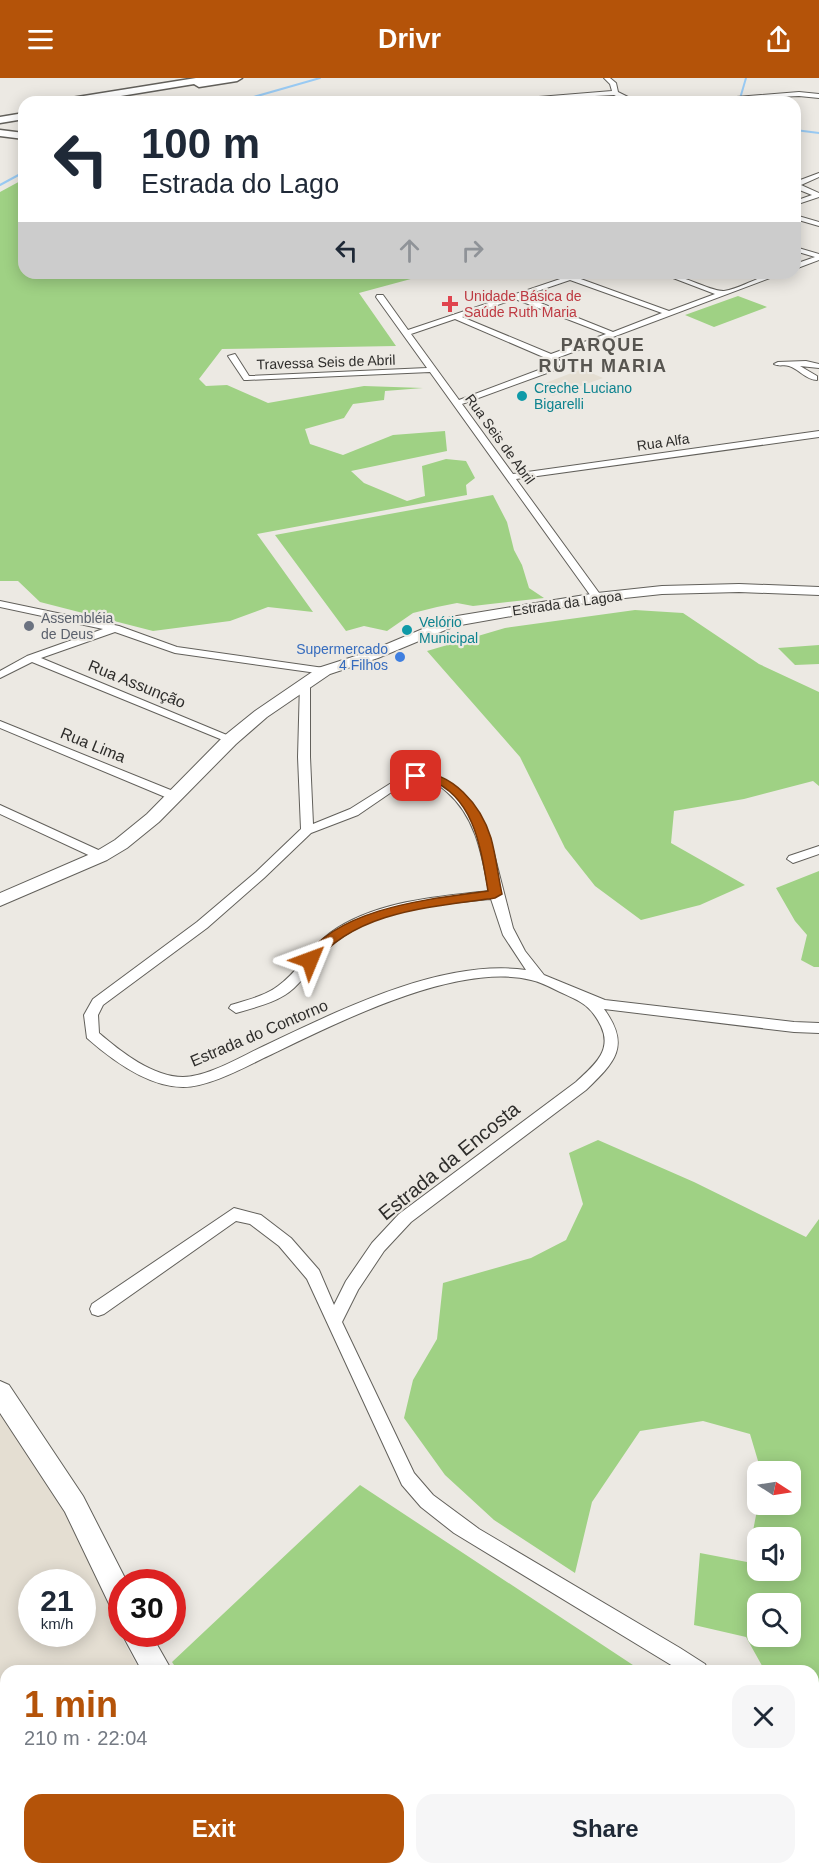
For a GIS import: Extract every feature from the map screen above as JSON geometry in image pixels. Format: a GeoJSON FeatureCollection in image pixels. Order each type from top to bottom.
{"type":"FeatureCollection","features":[{"type":"Feature","properties":{"kind":"highway"},"geometry":{"type":"LineString","coordinates":[[102,96],[215,78]]}},
{"type":"Feature","properties":{"kind":"highway"},"geometry":{"type":"LineString","coordinates":[[156,96],[239,78]]}},
{"type":"Feature","properties":{"kind":"highway"},"geometry":{"type":"LineString","coordinates":[[125,96],[239,78]]}},
{"type":"Feature","properties":{"kind":"highway"},"geometry":{"type":"LineString","coordinates":[[144,96],[181,90]]}},
{"type":"Feature","properties":{"kind":"highway"},"geometry":{"type":"LineString","coordinates":[[0,114],[18,111]]}},
{"type":"Feature","properties":{"kind":"highway"},"geometry":{"type":"LineString","coordinates":[[0,121],[18,118]]}},
{"type":"Feature","properties":{"kind":"main road"},"geometry":{"type":"LineString","coordinates":[[0,133],[18,135]]}},
{"type":"Feature","properties":{"kind":"street"},"geometry":{"type":"LineString","coordinates":[[607,78],[614,83],[615,93]]}},
{"type":"Feature","properties":{"kind":"street"},"geometry":{"type":"LineString","coordinates":[[585,96],[615,93],[621,96]]}},
{"type":"Feature","properties":{"kind":"street"},"geometry":{"type":"LineString","coordinates":[[772,96],[799,94],[819,96]]}},
{"type":"Feature","properties":{"kind":"street"},"geometry":{"type":"LineString","coordinates":[[801,182],[819,175]]}},
{"type":"Feature","properties":{"kind":"street"},"geometry":{"type":"LineString","coordinates":[[801,176],[809,178]]}},
{"type":"Feature","properties":{"kind":"street"},"geometry":{"type":"LineString","coordinates":[[801,188],[818,195]]}},
{"type":"Feature","properties":{"kind":"street"},"geometry":{"type":"LineString","coordinates":[[801,200],[818,195]]}},
{"type":"Feature","properties":{"kind":"street"},"geometry":{"type":"LineString","coordinates":[[801,219],[819,224]]}},
{"type":"Feature","properties":{"kind":"street"},"geometry":{"type":"LineString","coordinates":[[801,251],[819,257]]}},
{"type":"Feature","properties":{"kind":"street"},"geometry":{"type":"LineString","coordinates":[[801,264],[819,257]]}},
{"type":"Feature","properties":{"kind":"street"},"geometry":{"type":"LineString","coordinates":[[406,333],[568,279]]}},
{"type":"Feature","properties":{"kind":"street"},"geometry":{"type":"LineString","coordinates":[[574,279],[668,313]]}},
{"type":"Feature","properties":{"kind":"street"},"geometry":{"type":"LineString","coordinates":[[681,279],[720,293]]}},
{"type":"Feature","properties":{"kind":"street"},"geometry":{"type":"LineString","coordinates":[[551,357],[758,279]]}},
{"type":"Feature","properties":{"kind":"street"},"geometry":{"type":"LineString","coordinates":[[515,296],[612,334]]}},
{"type":"Feature","properties":{"kind":"street","name":"Rua Seis de Abril"},"geometry":{"type":"LineString","coordinates":[[380,297],[597,597]]}},
{"type":"Feature","properties":{"kind":"street"},"geometry":{"type":"LineString","coordinates":[[454,316],[551,357],[557,362],[555,367],[458,403]]}},
{"type":"Feature","properties":{"kind":"street","name":"Travessa Seis de Abril"},"geometry":{"type":"LineString","coordinates":[[232,356],[248,378],[431,370]]}},
{"type":"Feature","properties":{"kind":"street"},"geometry":{"type":"LineString","coordinates":[[778,364],[806,363],[819,366]]}},
{"type":"Feature","properties":{"kind":"street"},"geometry":{"type":"LineString","coordinates":[[791,364],[814,378]]}},
{"type":"Feature","properties":{"kind":"street","name":"Rua Alfa"},"geometry":{"type":"LineString","coordinates":[[512,477],[819,434]]}},
{"type":"Feature","properties":{"kind":"street","name":"Estrada da Lagoa"},"geometry":{"type":"LineString","coordinates":[[0,900],[100,856],[137,831],[230,740],[261,714],[324,671],[373,655],[450,622],[597,597],[712,588],[819,591]]}},
{"type":"Feature","properties":{"kind":"street"},"geometry":{"type":"LineString","coordinates":[[0,604],[115,628],[176,650],[324,671]]}},
{"type":"Feature","properties":{"kind":"street"},"geometry":{"type":"LineString","coordinates":[[1,674],[31,658],[115,628]]}},
{"type":"Feature","properties":{"kind":"street","name":"Rua Assunção"},"geometry":{"type":"LineString","coordinates":[[31,658],[230,740]]}},
{"type":"Feature","properties":{"kind":"street"},"geometry":{"type":"LineString","coordinates":[[305,683],[304,756],[307,830],[352,813],[405,779],[421,775],[433,776],[454,790],[475,814],[485,838],[495,894],[507,929],[518,952],[538,977]]}},
{"type":"Feature","properties":{"kind":"street","name":"Rua Lima"},"geometry":{"type":"LineString","coordinates":[[0,724],[174,796]]}},
{"type":"Feature","properties":{"kind":"street"},"geometry":{"type":"LineString","coordinates":[[0,809],[100,856]]}},
{"type":"Feature","properties":{"kind":"street","name":"Estrada do Contorno"},"geometry":{"type":"LineString","coordinates":[[307,830],[260,875],[202,925],[98,1002],[91,1015],[92,1035],[147,1072],[165,1079],[185,1082],[246,1060],[393,994],[438,981],[504,973],[538,977],[592,1002],[659,1012],[819,1028]]}},
{"type":"Feature","properties":{"kind":"street"},"geometry":{"type":"LineString","coordinates":[[794,859],[819,850]]}},
{"type":"Feature","properties":{"kind":"street"},"geometry":{"type":"LineString","coordinates":[[236,1008],[276,994],[289,985],[320,947],[342,931],[399,908],[495,894]]}},
{"type":"Feature","properties":{"kind":"street","name":"Estrada da Encosta"},"geometry":{"type":"LineString","coordinates":[[334,1322],[352,1286],[378,1247],[405,1218],[581,1086],[599,1069],[609,1055],[612,1031],[592,1002]]}},
{"type":"Feature","properties":{"kind":"street"},"geometry":{"type":"LineString","coordinates":[[98,1309],[234,1214],[255,1219],[285,1242],[313,1275],[408,1479],[420,1496],[438,1513],[533,1574],[688,1665]]}},
{"type":"Feature","properties":{"kind":"street"},"geometry":{"type":"LineString","coordinates":[[0,1392],[74,1504],[108,1573]]}},
{"type":"Feature","properties":{"kind":"street"},"geometry":{"type":"LineString","coordinates":[[144,1647],[154,1665]]}},
{"type":"Feature","properties":{"kind":"shaded area"},"geometry":{"type":"Polygon","coordinates":[[[582,369],[603,378],[553,396],[535,387],[582,369]]]}},
{"type":"Feature","properties":{"kind":"shaded area"},"geometry":{"type":"Polygon","coordinates":[[[0,1398],[51,1462],[94,1569],[18,1569],[18,1647],[96,1647],[96,1573],[108,1603],[108,1647],[127,1647],[137,1665],[0,1665],[0,1398]]]}},
{"type":"Feature","properties":{"kind":"green space"},"geometry":{"type":"Polygon","coordinates":[[[18,182],[18,279],[411,279],[359,293],[396,346],[222,349],[199,379],[206,386],[227,385],[268,403],[364,386],[423,388],[385,391],[384,400],[353,404],[344,418],[305,429],[310,444],[343,455],[393,435],[445,431],[447,451],[351,471],[364,483],[407,501],[425,496],[422,466],[446,459],[466,461],[475,478],[466,485],[467,495],[257,534],[313,612],[268,607],[230,621],[153,631],[40,602],[18,581],[0,581],[0,192],[18,182]]]}},
{"type":"Feature","properties":{"kind":"green space"},"geometry":{"type":"Polygon","coordinates":[[[738,296],[767,307],[714,327],[685,315],[738,296]]]}},
{"type":"Feature","properties":{"kind":"green space"},"geometry":{"type":"Polygon","coordinates":[[[493,495],[507,522],[514,550],[522,565],[529,588],[544,598],[473,606],[457,603],[413,613],[387,631],[364,626],[346,631],[275,535],[493,495]]]}},
{"type":"Feature","properties":{"kind":"green space"},"geometry":{"type":"Polygon","coordinates":[[[635,610],[683,613],[759,664],[819,692],[819,786],[813,781],[744,799],[674,811],[671,843],[745,885],[700,905],[641,920],[595,886],[565,848],[520,757],[427,651],[505,628],[635,610]]]}},
{"type":"Feature","properties":{"kind":"green space"},"geometry":{"type":"Polygon","coordinates":[[[819,645],[819,664],[795,665],[778,648],[819,645]]]}},
{"type":"Feature","properties":{"kind":"green space"},"geometry":{"type":"Polygon","coordinates":[[[819,871],[819,967],[814,967],[801,960],[807,935],[795,921],[776,888],[819,871]]]}},
{"type":"Feature","properties":{"kind":"green space"},"geometry":{"type":"Polygon","coordinates":[[[598,1140],[694,1182],[806,1237],[819,1219],[819,1665],[762,1665],[752,1647],[801,1647],[801,1593],[747,1593],[747,1639],[694,1625],[700,1553],[747,1562],[747,1581],[801,1581],[801,1527],[754,1527],[756,1515],[801,1515],[801,1461],[758,1461],[750,1434],[703,1421],[640,1431],[592,1502],[575,1573],[494,1520],[445,1475],[404,1418],[413,1380],[437,1339],[443,1283],[531,1258],[566,1240],[583,1204],[569,1153],[598,1140]]]}},
{"type":"Feature","properties":{"kind":"green space"},"geometry":{"type":"Polygon","coordinates":[[[360,1485],[633,1665],[174,1665],[172,1662],[360,1485]]]}},
{"type":"Feature","properties":{"kind":"waterway"},"geometry":{"type":"LineString","coordinates":[[257,96],[320,78]]}},
{"type":"Feature","properties":{"kind":"waterway"},"geometry":{"type":"LineString","coordinates":[[741,96],[746,78]]}},
{"type":"Feature","properties":{"kind":"waterway"},"geometry":{"type":"LineString","coordinates":[[801,131],[819,133]]}},
{"type":"Feature","properties":{"kind":"waterway"},"geometry":{"type":"LineString","coordinates":[[0,185],[18,175]]}},
{"type":"Feature","properties":{"kind":"place","name":"Unidade Básica de Saúde Ruth Maria"},"geometry":{"type":"Point","coordinates":[450,304]}},
{"type":"Feature","properties":{"kind":"place","name":"Creche Luciano Bigarelli"},"geometry":{"type":"Point","coordinates":[522,396]}},
{"type":"Feature","properties":{"kind":"place","name":"Assembléia de Deus"},"geometry":{"type":"Point","coordinates":[29,626]}},
{"type":"Feature","properties":{"kind":"place","name":"Velório Municipal"},"geometry":{"type":"Point","coordinates":[407,630]}},
{"type":"Feature","properties":{"kind":"place","name":"Supermercado 4 Filhos"},"geometry":{"type":"Point","coordinates":[400,657]}},
{"type":"Feature","properties":{"kind":"district","name":"PARQUE RUTH MARIA"},"geometry":{"type":"Point","coordinates":[603,355]}},
{"type":"Feature","properties":{"kind":"route"},"geometry":{"type":"LineString","coordinates":[[310,960],[320,947],[342,931],[399,908],[495,894],[485,838],[475,814],[454,790],[433,776],[416,776]]}}]}
